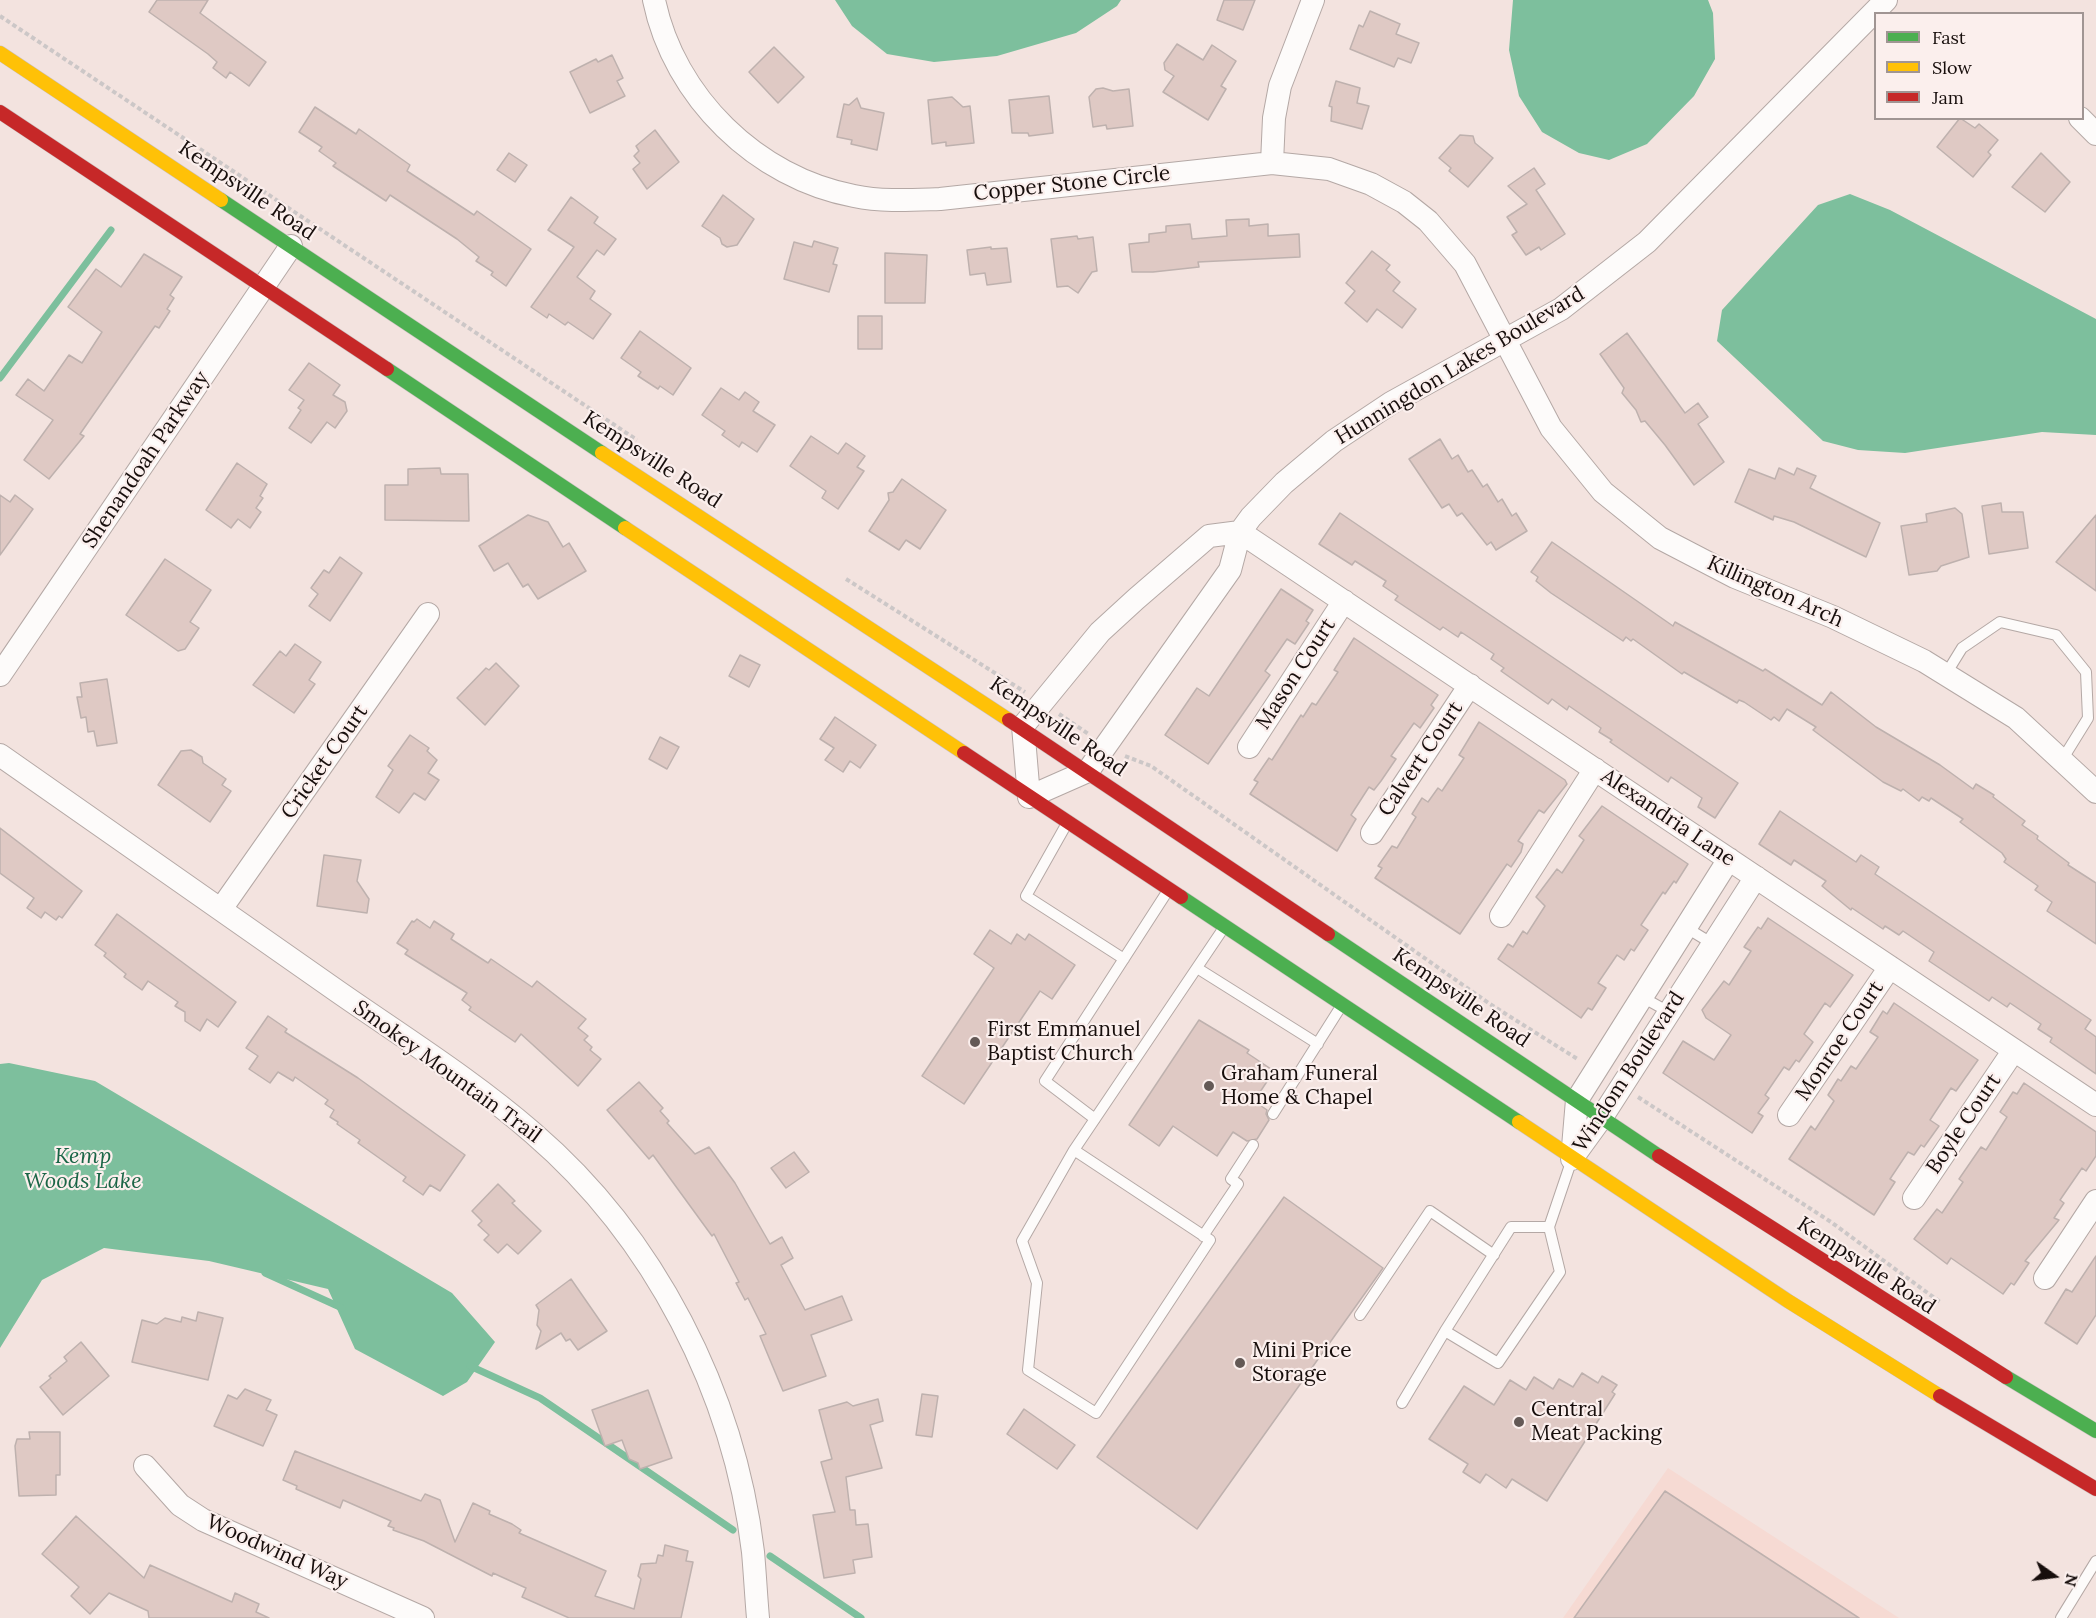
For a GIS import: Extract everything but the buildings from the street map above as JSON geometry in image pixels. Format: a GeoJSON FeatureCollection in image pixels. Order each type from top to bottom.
{"type":"FeatureCollection","features":[{"type":"Feature","properties":{"kind":"main road","name":"Kempsville Road"},"geometry":{"type":"LineString","coordinates":[[0,53],[870,630],[1023,726],[1602,1117],[1859,1287],[2096,1431]]}},
{"type":"Feature","properties":{"kind":"main road"},"geometry":{"type":"LineString","coordinates":[[0,112],[1572,1159],[1876,1357],[2096,1489]]}},
{"type":"Feature","properties":{"kind":"street","name":"Copper Stone Circle"},"geometry":{"type":"LineString","coordinates":[[654,0],[662,27],[684,77],[730,133],[764,160],[799,178],[853,196],[889,201],[940,199],[1272,163],[1329,168],[1355,176],[1404,202],[1446,239],[1465,264],[1506,341]]}},
{"type":"Feature","properties":{"kind":"street"},"geometry":{"type":"LineString","coordinates":[[1272,163],[1274,118],[1281,86],[1313,0]]}},
{"type":"Feature","properties":{"kind":"street","name":"Hunningdon Lakes Boulevard"},"geometry":{"type":"LineString","coordinates":[[1874,12],[1886,0]]}},
{"type":"Feature","properties":{"kind":"street","name":"Hunningdon Lakes Boulevard"},"geometry":{"type":"LineString","coordinates":[[1088,771],[1230,570],[1240,532],[1284,483],[1334,441],[1391,403],[1561,309],[1647,242],[1874,12]]}},
{"type":"Feature","properties":{"kind":"street"},"geometry":{"type":"LineString","coordinates":[[2082,120],[2096,134]]}},
{"type":"Feature","properties":{"kind":"street","name":"Shenandoah Parkway"},"geometry":{"type":"LineString","coordinates":[[0,675],[291,246]]}},
{"type":"Feature","properties":{"kind":"street","name":"Killington Arch"},"geometry":{"type":"LineString","coordinates":[[1506,341],[1551,428],[1603,492],[1660,538],[1735,577],[1833,617],[1946,674],[2016,718],[2096,792]]}},
{"type":"Feature","properties":{"kind":"street"},"geometry":{"type":"LineString","coordinates":[[1088,771],[1029,797],[1023,726],[1100,632],[1136,598],[1209,536],[1240,532]]}},
{"type":"Feature","properties":{"kind":"street","name":"Alexandria Lane"},"geometry":{"type":"LineString","coordinates":[[1240,532],[2096,1105]]}},
{"type":"Feature","properties":{"kind":"street","name":"Mason Court"},"geometry":{"type":"LineString","coordinates":[[1249,747],[1344,601]]}},
{"type":"Feature","properties":{"kind":"street","name":"Cricket Court"},"geometry":{"type":"LineString","coordinates":[[221,909],[428,614]]}},
{"type":"Feature","properties":{"kind":"street","name":"Calvert Court"},"geometry":{"type":"LineString","coordinates":[[1372,833],[1470,685]]}},
{"type":"Feature","properties":{"kind":"street","name":"Smokey Mountain Trail"},"geometry":{"type":"LineString","coordinates":[[0,755],[499,1105],[576,1173],[612,1214],[652,1270],[681,1320],[706,1372],[731,1448],[744,1505],[753,1550],[758,1618]]}},
{"type":"Feature","properties":{"kind":"street"},"geometry":{"type":"LineString","coordinates":[[1501,916],[1595,769]]}},
{"type":"Feature","properties":{"kind":"street","name":"Windom Boulevard"},"geometry":{"type":"LineString","coordinates":[[1572,1159],[1577,1100],[1729,859]]}},
{"type":"Feature","properties":{"kind":"street","name":"Windom Boulevard"},"geometry":{"type":"LineString","coordinates":[[1572,1159],[1602,1117],[1756,877]]}},
{"type":"Feature","properties":{"kind":"street","name":"Monroe Court"},"geometry":{"type":"LineString","coordinates":[[1789,1115],[1890,967]]}},
{"type":"Feature","properties":{"kind":"street","name":"Boyle Court"},"geometry":{"type":"LineString","coordinates":[[1914,1198],[2014,1050]]}},
{"type":"Feature","properties":{"kind":"street"},"geometry":{"type":"LineString","coordinates":[[2045,1278],[2096,1201]]}},
{"type":"Feature","properties":{"kind":"street","name":"Woodwind Way"},"geometry":{"type":"LineString","coordinates":[[145,1466],[180,1505],[203,1520],[423,1618]]}},
{"type":"Feature","properties":{"kind":"lane"},"geometry":{"type":"LineString","coordinates":[[1946,674],[1962,648],[2000,622],[2056,635],[2086,672],[2088,718],[2062,760]]}},
{"type":"Feature","properties":{"kind":"lane"},"geometry":{"type":"LineString","coordinates":[[1068,822],[1026,896],[1124,959]]}},
{"type":"Feature","properties":{"kind":"lane"},"geometry":{"type":"LineString","coordinates":[[1095,1119],[1045,1081],[1169,889]]}},
{"type":"Feature","properties":{"kind":"lane"},"geometry":{"type":"LineString","coordinates":[[1074,1150],[1210,1240],[1096,1413],[1028,1370],[1037,1283],[1022,1241],[1074,1150],[1225,926]]}},
{"type":"Feature","properties":{"kind":"lane"},"geometry":{"type":"LineString","coordinates":[[1686,927],[1713,944]]}},
{"type":"Feature","properties":{"kind":"lane"},"geometry":{"type":"LineString","coordinates":[[1197,968],[1318,1044]]}},
{"type":"Feature","properties":{"kind":"lane"},"geometry":{"type":"LineString","coordinates":[[1642,997],[1669,1012]]}},
{"type":"Feature","properties":{"kind":"lane"},"geometry":{"type":"LineString","coordinates":[[1274,1114],[1342,1004]]}},
{"type":"Feature","properties":{"kind":"lane"},"geometry":{"type":"LineString","coordinates":[[1203,1236],[1238,1184],[1231,1179],[1253,1145]]}},
{"type":"Feature","properties":{"kind":"lane"},"geometry":{"type":"LineString","coordinates":[[1444,1331],[1498,1364],[1560,1272],[1548,1227],[1572,1159]]}},
{"type":"Feature","properties":{"kind":"lane"},"geometry":{"type":"LineString","coordinates":[[1360,1315],[1430,1211],[1494,1255]]}},
{"type":"Feature","properties":{"kind":"lane"},"geometry":{"type":"LineString","coordinates":[[1402,1403],[1444,1331],[1511,1227],[1548,1227]]}},
{"type":"Feature","properties":{"kind":"lane"},"geometry":{"type":"LineString","coordinates":[[2061,1618],[2096,1561]]}},
{"type":"Feature","properties":{"kind":"shaded area"},"geometry":{"type":"Polygon","coordinates":[[[1668,1468],[1899,1618],[1563,1618],[1668,1468]]]}},
{"type":"Feature","properties":{"kind":"water"},"geometry":{"type":"Polygon","coordinates":[[[835,0],[1121,0],[1117,6],[1076,33],[997,56],[934,62],[887,54],[852,26],[835,0]]]}},
{"type":"Feature","properties":{"kind":"water"},"geometry":{"type":"Polygon","coordinates":[[[1513,0],[1708,0],[1713,13],[1715,59],[1694,96],[1647,144],[1609,160],[1579,153],[1542,132],[1519,96],[1509,50],[1513,0]]]}},
{"type":"Feature","properties":{"kind":"water"},"geometry":{"type":"Polygon","coordinates":[[[1850,194],[1890,210],[2096,319],[2096,435],[2042,432],[1905,453],[1858,450],[1823,441],[1717,341],[1722,310],[1818,205],[1850,194]]]}},
{"type":"Feature","properties":{"kind":"water","name":"Kemp Woods Lake"},"geometry":{"type":"Polygon","coordinates":[[[9,1063],[95,1081],[452,1293],[495,1342],[467,1382],[443,1396],[355,1349],[328,1289],[209,1261],[104,1248],[42,1280],[0,1348],[0,1064],[9,1063]]]}},
{"type":"Feature","properties":{"kind":"waterway"},"geometry":{"type":"LineString","coordinates":[[0,378],[111,230]]}},
{"type":"Feature","properties":{"kind":"waterway"},"geometry":{"type":"LineString","coordinates":[[265,1273],[342,1308]]}},
{"type":"Feature","properties":{"kind":"waterway"},"geometry":{"type":"LineString","coordinates":[[470,1366],[540,1398],[733,1530]]}},
{"type":"Feature","properties":{"kind":"waterway"},"geometry":{"type":"LineString","coordinates":[[770,1556],[861,1618]]}},
{"type":"Feature","properties":{"kind":"traffic: fast"},"geometry":{"type":"LineString","coordinates":[[221,200],[602,453]]}},
{"type":"Feature","properties":{"kind":"traffic: fast"},"geometry":{"type":"LineString","coordinates":[[387,369],[625,528]]}},
{"type":"Feature","properties":{"kind":"traffic: fast"},"geometry":{"type":"LineString","coordinates":[[1181,897],[1519,1122]]}},
{"type":"Feature","properties":{"kind":"traffic: fast"},"geometry":{"type":"LineString","coordinates":[[1328,934],[1659,1156]]}},
{"type":"Feature","properties":{"kind":"traffic: fast"},"geometry":{"type":"LineString","coordinates":[[2006,1377],[2096,1431]]}},
{"type":"Feature","properties":{"kind":"traffic: slow"},"geometry":{"type":"LineString","coordinates":[[0,53],[221,200]]}},
{"type":"Feature","properties":{"kind":"traffic: slow"},"geometry":{"type":"LineString","coordinates":[[602,453],[1009,720]]}},
{"type":"Feature","properties":{"kind":"traffic: slow"},"geometry":{"type":"LineString","coordinates":[[625,528],[964,753]]}},
{"type":"Feature","properties":{"kind":"traffic: slow"},"geometry":{"type":"LineString","coordinates":[[1519,1122],[1788,1301],[1940,1396]]}},
{"type":"Feature","properties":{"kind":"traffic: jam"},"geometry":{"type":"LineString","coordinates":[[0,112],[387,369]]}},
{"type":"Feature","properties":{"kind":"traffic: jam"},"geometry":{"type":"LineString","coordinates":[[1009,720],[1328,934]]}},
{"type":"Feature","properties":{"kind":"traffic: jam"},"geometry":{"type":"LineString","coordinates":[[964,753],[1181,897]]}},
{"type":"Feature","properties":{"kind":"traffic: jam"},"geometry":{"type":"LineString","coordinates":[[1659,1156],[2006,1377]]}},
{"type":"Feature","properties":{"kind":"traffic: jam"},"geometry":{"type":"LineString","coordinates":[[1940,1396],[2096,1489]]}},
{"type":"Feature","properties":{"kind":"place","name":"First Emmanuel Baptist Church"},"geometry":{"type":"Point","coordinates":[975,1042]}},
{"type":"Feature","properties":{"kind":"place","name":"Graham Funeral Home & Chapel"},"geometry":{"type":"Point","coordinates":[1209,1086]}},
{"type":"Feature","properties":{"kind":"place","name":"Mini Price Storage"},"geometry":{"type":"Point","coordinates":[1240,1363]}},
{"type":"Feature","properties":{"kind":"place","name":"Central Meat Packing"},"geometry":{"type":"Point","coordinates":[1519,1422]}}]}
